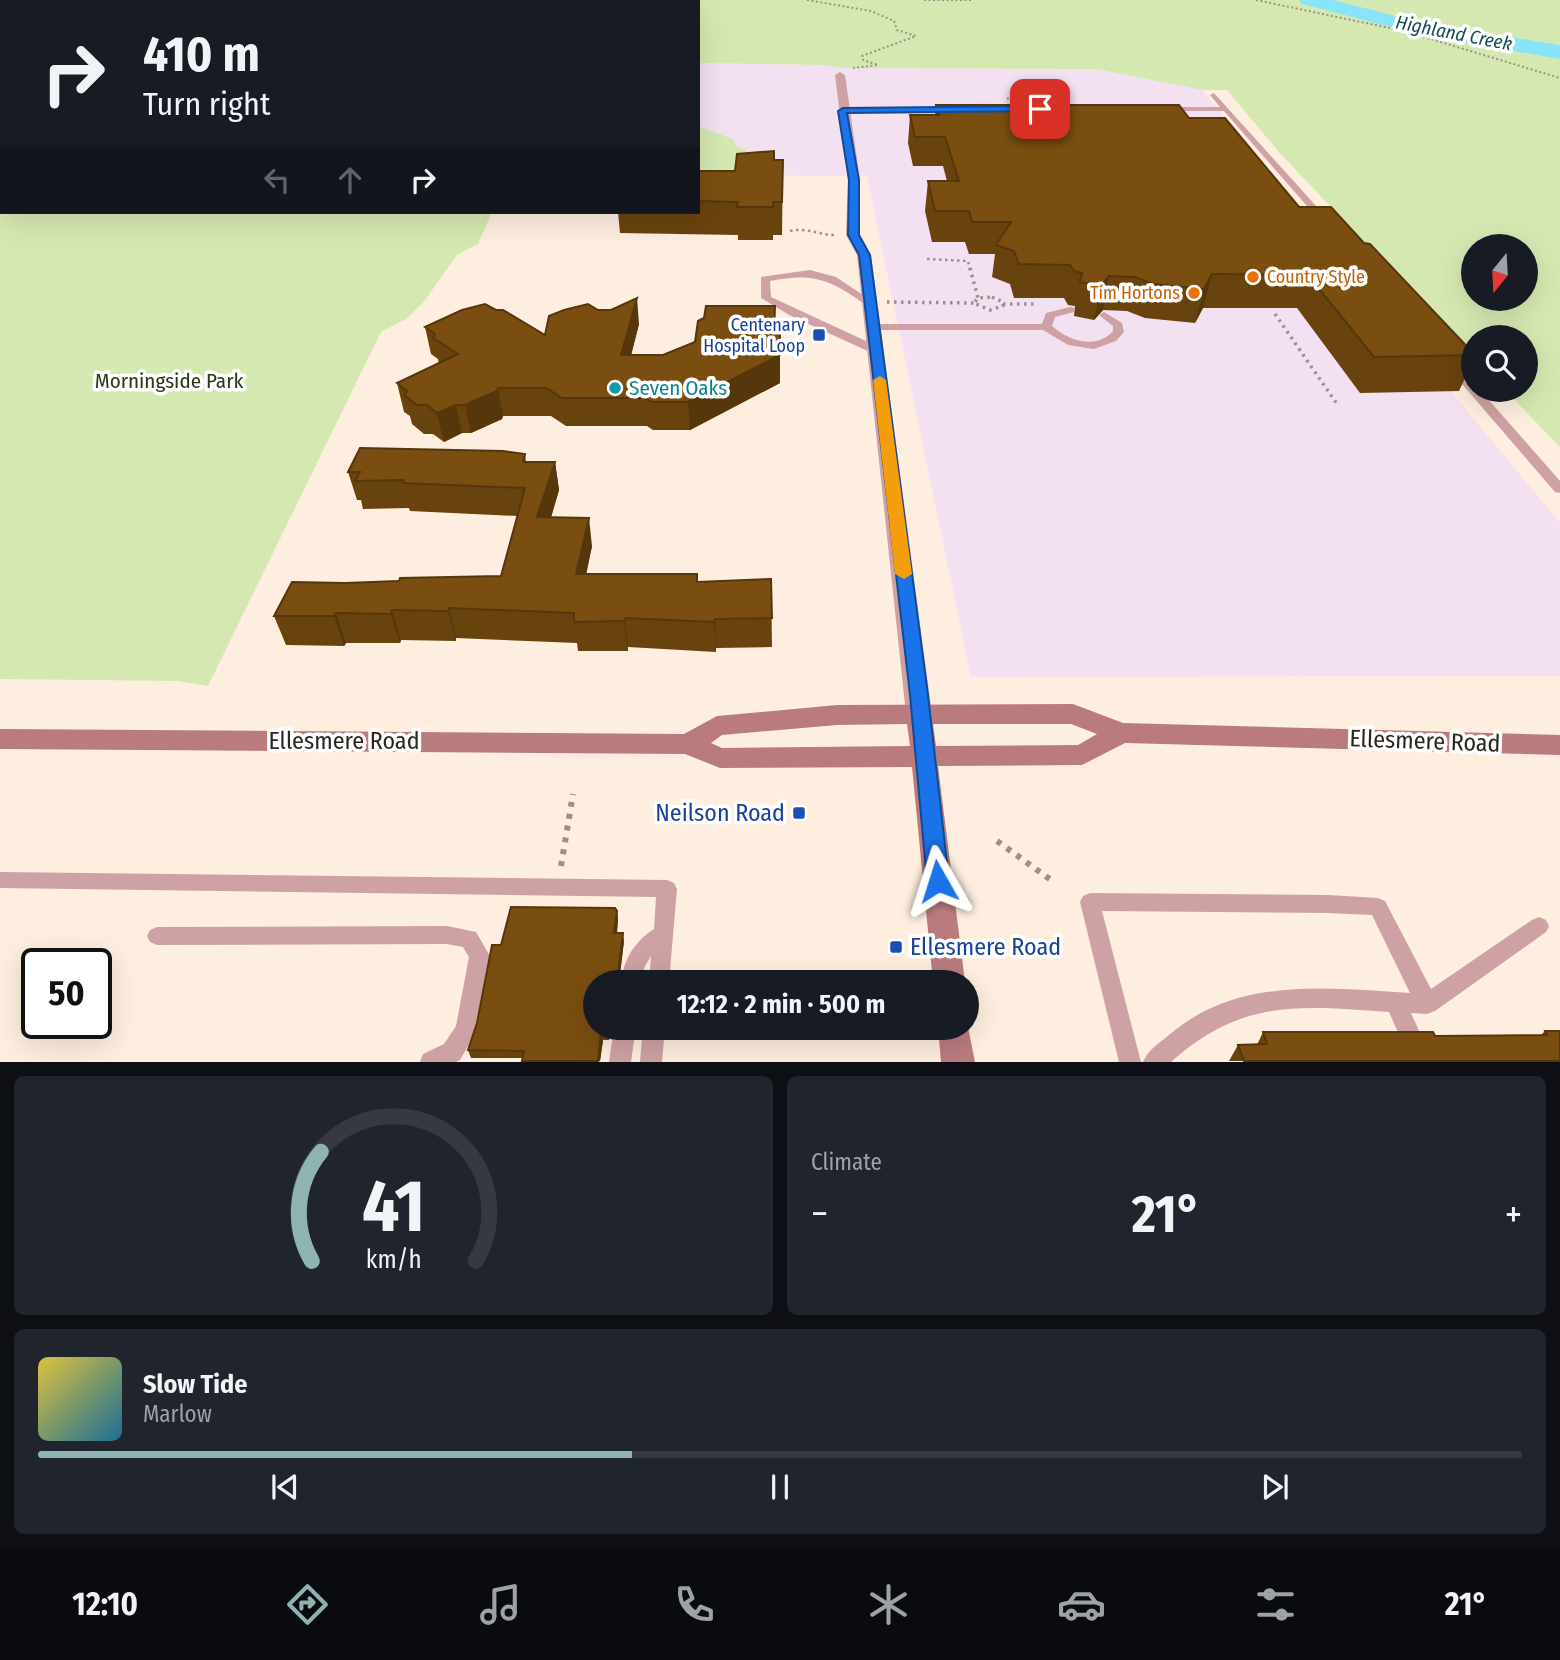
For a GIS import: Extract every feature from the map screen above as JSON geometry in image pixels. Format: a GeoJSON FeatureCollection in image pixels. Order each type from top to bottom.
{"type":"FeatureCollection","features":[{"type":"Feature","properties":{"kind":"main road","name":"Ellesmere Road"},"geometry":{"type":"LineString","coordinates":[[688,744],[717,726],[837,715],[919,713],[1073,714],[1121,733],[1560,745]]}},
{"type":"Feature","properties":{"kind":"main road"},"geometry":{"type":"LineString","coordinates":[[919,713],[948,970]]}},
{"type":"Feature","properties":{"kind":"main road","name":"Ellesmere Road"},"geometry":{"type":"LineString","coordinates":[[0,739],[688,744],[720,758],[923,757],[1082,755],[1121,733]]}},
{"type":"Feature","properties":{"kind":"main road"},"geometry":{"type":"LineString","coordinates":[[955,1040],[958,1062]]}},
{"type":"Feature","properties":{"kind":"street"},"geometry":{"type":"LineString","coordinates":[[840,75],[854,180],[853,235],[864,255],[919,713]]}},
{"type":"Feature","properties":{"kind":"lane"},"geometry":{"type":"LineString","coordinates":[[1214,95],[1330,228]]}},
{"type":"Feature","properties":{"kind":"lane"},"geometry":{"type":"LineString","coordinates":[[843,111],[967,109]]}},
{"type":"Feature","properties":{"kind":"lane"},"geometry":{"type":"LineString","coordinates":[[1159,109],[1226,109]]}},
{"type":"Feature","properties":{"kind":"lane"},"geometry":{"type":"LineString","coordinates":[[870,302],[835,278],[823,274],[792,272],[765,279],[766,298],[797,316],[835,329],[876,351]]}},
{"type":"Feature","properties":{"kind":"lane"},"geometry":{"type":"LineString","coordinates":[[1046,327],[1050,316],[1070,310]]}},
{"type":"Feature","properties":{"kind":"lane"},"geometry":{"type":"LineString","coordinates":[[873,327],[1046,327],[1064,340],[1103,344],[1115,338],[1119,332],[1118,325],[1104,315]]}},
{"type":"Feature","properties":{"kind":"lane"},"geometry":{"type":"LineString","coordinates":[[1440,353],[1560,489]]}},
{"type":"Feature","properties":{"kind":"lane"},"geometry":{"type":"LineString","coordinates":[[0,880],[667,890],[660,970]]}},
{"type":"Feature","properties":{"kind":"lane"},"geometry":{"type":"LineString","coordinates":[[1130,1062],[1090,902],[1328,904],[1378,907],[1427,1004]]}},
{"type":"Feature","properties":{"kind":"lane"},"geometry":{"type":"LineString","coordinates":[[1154,1062],[1177,1038],[1231,1007],[1285,997],[1427,1004],[1539,926]]}},
{"type":"Feature","properties":{"kind":"lane"},"geometry":{"type":"LineString","coordinates":[[633,970],[634,961],[646,944],[663,934]]}},
{"type":"Feature","properties":{"kind":"lane"},"geometry":{"type":"LineString","coordinates":[[157,936],[447,935],[469,939],[481,956],[466,1030],[452,1052],[431,1062]]}},
{"type":"Feature","properties":{"kind":"lane"},"geometry":{"type":"LineString","coordinates":[[1396,1003],[1422,1062]]}},
{"type":"Feature","properties":{"kind":"lane"},"geometry":{"type":"LineString","coordinates":[[620,1062],[623,1040]]}},
{"type":"Feature","properties":{"kind":"lane"},"geometry":{"type":"LineString","coordinates":[[651,1062],[653,1040]]}},
{"type":"Feature","properties":{"kind":"path"},"geometry":{"type":"LineString","coordinates":[[807,0],[822,5],[873,9],[894,21],[897,30],[916,36],[862,55],[863,60],[878,65],[856,67]]}},
{"type":"Feature","properties":{"kind":"path"},"geometry":{"type":"LineString","coordinates":[[924,0],[971,0]]}},
{"type":"Feature","properties":{"kind":"path"},"geometry":{"type":"LineString","coordinates":[[1256,0],[1404,31],[1560,79]]}},
{"type":"Feature","properties":{"kind":"path"},"geometry":{"type":"LineString","coordinates":[[1028,86],[1040,109]]}},
{"type":"Feature","properties":{"kind":"path"},"geometry":{"type":"LineString","coordinates":[[1007,98],[1014,102],[1055,102],[1058,99]]}},
{"type":"Feature","properties":{"kind":"path"},"geometry":{"type":"LineString","coordinates":[[790,231],[804,228],[820,235],[853,235]]}},
{"type":"Feature","properties":{"kind":"path"},"geometry":{"type":"LineString","coordinates":[[927,259],[968,261],[978,298]]}},
{"type":"Feature","properties":{"kind":"path"},"geometry":{"type":"LineString","coordinates":[[974,303],[978,298]]}},
{"type":"Feature","properties":{"kind":"path"},"geometry":{"type":"LineString","coordinates":[[870,302],[974,303],[990,310],[1003,304],[996,298],[978,298]]}},
{"type":"Feature","properties":{"kind":"path"},"geometry":{"type":"LineString","coordinates":[[1275,314],[1337,404]]}},
{"type":"Feature","properties":{"kind":"path"},"geometry":{"type":"LineString","coordinates":[[557,888],[573,794]]}},
{"type":"Feature","properties":{"kind":"path"},"geometry":{"type":"LineString","coordinates":[[997,841],[1051,880]]}},
{"type":"Feature","properties":{"kind":"shaded area"},"geometry":{"type":"Polygon","coordinates":[[[700,63],[820,65],[845,68],[1096,69],[1202,90],[1560,523],[1560,676],[971,677],[867,176],[744,175],[746,151],[700,127],[700,63]]]}},
{"type":"Feature","properties":{"kind":"green space","name":"Morningside Park"},"geometry":{"type":"Polygon","coordinates":[[[700,0],[1560,0],[1560,447],[1517,402],[1538,402],[1538,325],[1461,325],[1461,344],[1278,151],[1227,90],[1202,90],[1096,69],[845,68],[820,65],[700,63],[700,0]]]}},
{"type":"Feature","properties":{"kind":"green space"},"geometry":{"type":"Polygon","coordinates":[[[700,127],[733,139],[735,145],[747,151],[744,175],[700,176],[700,127]]]}},
{"type":"Feature","properties":{"kind":"green space","name":"Morningside Park"},"geometry":{"type":"Polygon","coordinates":[[[0,214],[491,214],[478,244],[457,255],[423,303],[406,319],[381,332],[208,686],[178,681],[0,679],[0,214]]]}},
{"type":"Feature","properties":{"kind":"building"},"geometry":{"type":"Polygon","coordinates":[[[936,105],[1179,105],[1189,118],[1225,118],[1299,207],[1331,207],[1364,243],[1370,244],[1461,340],[1461,355],[1374,357],[1308,275],[1212,274],[1204,289],[1153,284],[1135,277],[1109,276],[1101,286],[1080,282],[1082,273],[1074,271],[1070,265],[1019,264],[1014,251],[996,245],[1011,222],[972,222],[969,211],[935,211],[928,181],[959,181],[945,137],[915,137],[910,115],[939,115],[936,105]]]}},
{"type":"Feature","properties":{"kind":"building"},"geometry":{"type":"Polygon","coordinates":[[[774,151],[774,160],[783,160],[782,202],[773,202],[773,207],[737,207],[738,202],[700,201],[700,171],[735,171],[737,154],[774,151]]]}},
{"type":"Feature","properties":{"kind":"building"},"geometry":{"type":"Polygon","coordinates":[[[637,298],[621,355],[663,355],[695,342],[698,321],[704,318],[706,306],[775,306],[774,332],[780,334],[780,355],[688,402],[651,402],[645,398],[562,398],[546,388],[498,388],[497,391],[465,405],[456,405],[437,413],[427,405],[417,405],[405,396],[407,391],[397,383],[458,354],[433,338],[435,334],[425,327],[462,310],[485,304],[496,310],[503,310],[545,335],[549,316],[588,304],[598,310],[611,310],[637,298]]]}},
{"type":"Feature","properties":{"kind":"building"},"geometry":{"type":"Polygon","coordinates":[[[360,448],[503,451],[525,454],[523,462],[555,462],[537,517],[589,518],[576,574],[697,574],[697,582],[771,579],[772,618],[715,619],[714,622],[625,618],[624,621],[574,622],[574,613],[449,608],[448,611],[392,610],[391,614],[274,616],[292,582],[345,583],[399,581],[400,578],[501,576],[525,488],[403,483],[404,480],[355,481],[360,472],[348,472],[360,448]]]}},
{"type":"Feature","properties":{"kind":"building"},"geometry":{"type":"Polygon","coordinates":[[[511,907],[615,908],[617,911],[614,933],[623,933],[618,970],[583,970],[583,1040],[600,1040],[598,1061],[522,1061],[524,1051],[468,1050],[477,1023],[492,945],[501,945],[511,907]]]}},
{"type":"Feature","properties":{"kind":"building"},"geometry":{"type":"Polygon","coordinates":[[[1545,1031],[1560,1031],[1560,1061],[1244,1061],[1238,1045],[1267,1044],[1263,1032],[1433,1032],[1435,1036],[1547,1035],[1545,1031]]]}},
{"type":"Feature","properties":{"kind":"waterway","name":"Highland Creek"},"geometry":{"type":"LineString","coordinates":[[1309,0],[1426,30],[1560,52]]}},
{"type":"Feature","properties":{"kind":"slow traffic"},"geometry":{"type":"LineString","coordinates":[[880,380],[904,574]]}},
{"type":"Feature","properties":{"kind":"place","name":"Country Style"},"geometry":{"type":"Point","coordinates":[1253,277]}},
{"type":"Feature","properties":{"kind":"place","name":"Tim Hortons"},"geometry":{"type":"Point","coordinates":[1194,293]}},
{"type":"Feature","properties":{"kind":"place","name":"Centenary Hospital Loop"},"geometry":{"type":"Point","coordinates":[819,335]}},
{"type":"Feature","properties":{"kind":"place","name":"Seven Oaks"},"geometry":{"type":"Point","coordinates":[615,388]}},
{"type":"Feature","properties":{"kind":"place","name":"Neilson Road"},"geometry":{"type":"Point","coordinates":[799,813]}},
{"type":"Feature","properties":{"kind":"place","name":"Ellesmere Road"},"geometry":{"type":"Point","coordinates":[896,947]}},
{"type":"Feature","properties":{"kind":"route"},"geometry":{"type":"LineString","coordinates":[[938,881],[919,695],[864,255],[853,235],[854,180],[843,111],[1040,109]]}}]}
